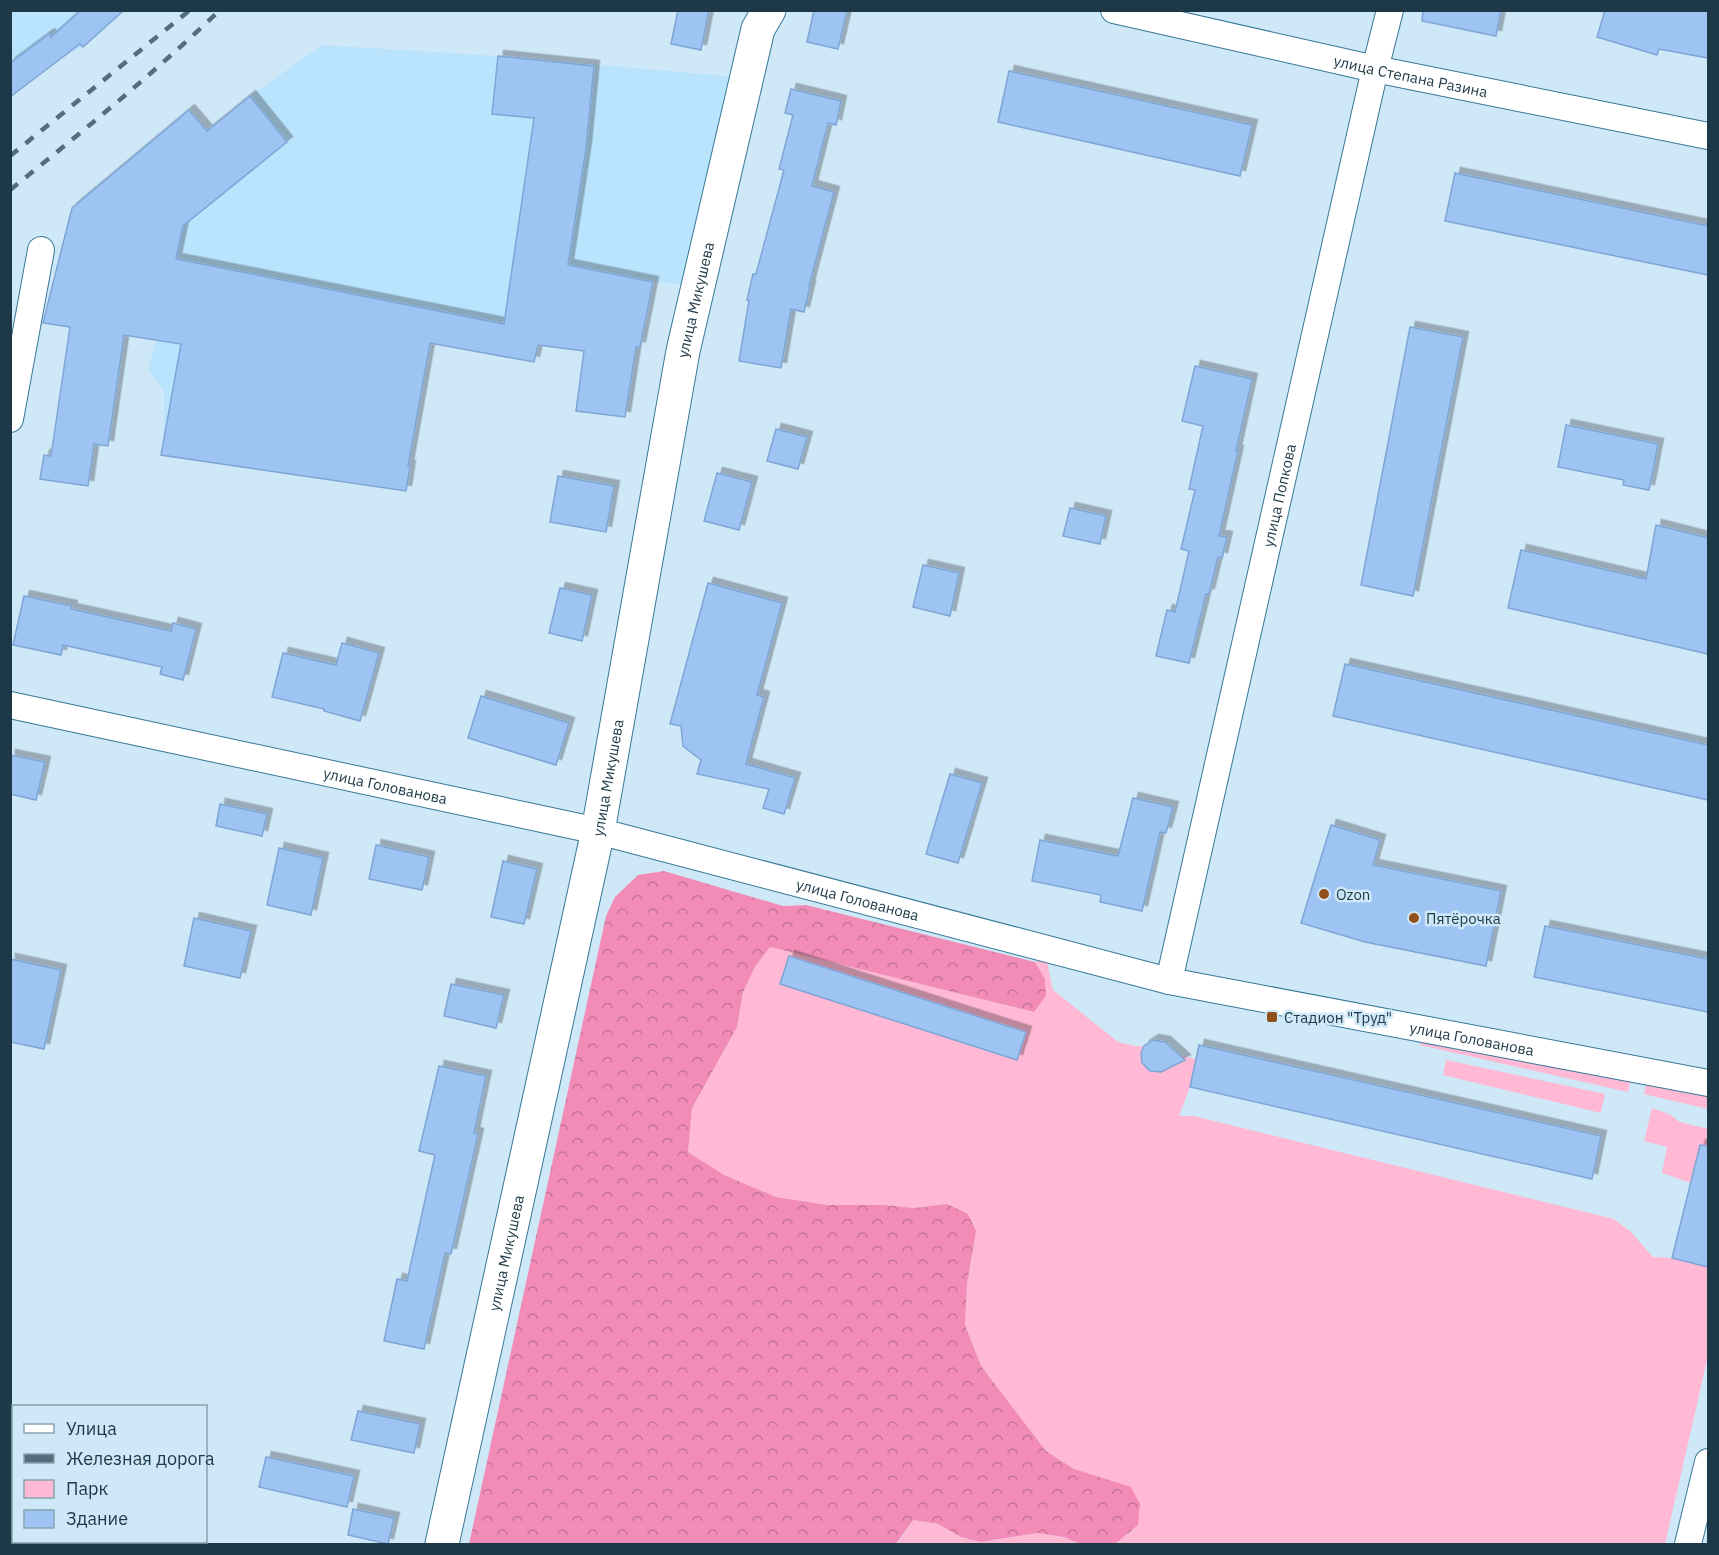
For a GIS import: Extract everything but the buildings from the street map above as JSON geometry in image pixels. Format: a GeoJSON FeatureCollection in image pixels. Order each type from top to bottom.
{"type":"FeatureCollection","features":[{"type":"Feature","properties":{"kind":"street","name":"улица Микушева"},"geometry":{"type":"LineString","coordinates":[[442,1545],[598,831],[683,351],[758,29],[769,10]]}},
{"type":"Feature","properties":{"kind":"street","name":"улица Степана Разина"},"geometry":{"type":"LineString","coordinates":[[1114,10],[1375,69],[1708,136]]}},
{"type":"Feature","properties":{"kind":"street","name":"улица Попкова"},"geometry":{"type":"LineString","coordinates":[[1169,981],[1390,10]]}},
{"type":"Feature","properties":{"kind":"street"},"geometry":{"type":"LineString","coordinates":[[10,419],[41,250]]}},
{"type":"Feature","properties":{"kind":"street","name":"улица Голованова"},"geometry":{"type":"LineString","coordinates":[[10,705],[598,831],[1169,981],[1708,1083]]}},
{"type":"Feature","properties":{"kind":"street"},"geometry":{"type":"LineString","coordinates":[[1688,1545],[1708,1462]]}},
{"type":"Feature","properties":{"kind":"shaded area"},"geometry":{"type":"Polygon","coordinates":[[[11,11],[124,11],[83,47],[65,55],[11,97],[11,11]]]}},
{"type":"Feature","properties":{"kind":"shaded area"},"geometry":{"type":"Polygon","coordinates":[[[322,45],[498,56],[737,77],[691,285],[653,282],[640,347],[559,332],[538,345],[430,343],[406,491],[161,455],[164,392],[148,370],[156,340],[43,323],[72,208],[189,110],[208,131],[250,96],[322,45]]]}},
{"type":"Feature","properties":{"kind":"green space"},"geometry":{"type":"Polygon","coordinates":[[[664,871],[783,906],[806,905],[1035,962],[1045,979],[1046,996],[1034,1012],[770,947],[755,967],[743,992],[737,1027],[692,1108],[688,1152],[724,1175],[776,1197],[828,1205],[884,1205],[914,1208],[947,1204],[968,1214],[976,1231],[967,1284],[965,1325],[981,1366],[1046,1451],[1074,1469],[1131,1487],[1140,1504],[1138,1525],[1115,1544],[1080,1544],[1064,1537],[1037,1533],[981,1542],[961,1537],[938,1524],[913,1520],[896,1544],[469,1544],[606,916],[615,897],[638,875],[664,871]]]}},
{"type":"Feature","properties":{"kind":"green space"},"geometry":{"type":"Polygon","coordinates":[[[770,947],[1034,1012],[1045,979],[1035,962],[1046,957],[1053,990],[1118,1042],[1144,1046],[1141,1056],[1147,1068],[1161,1072],[1173,1054],[1196,1059],[1190,1087],[1179,1116],[1194,1116],[1614,1219],[1631,1232],[1653,1257],[1672,1258],[1708,1267],[1708,1356],[1665,1544],[1115,1544],[1138,1525],[1074,1469],[1046,1451],[981,1366],[965,1325],[967,1284],[972,1256],[947,1204],[914,1208],[883,1205],[828,1205],[776,1197],[723,1175],[688,1152],[692,1108],[737,1027],[743,992],[755,967],[770,947]]]}},
{"type":"Feature","properties":{"kind":"green space"},"geometry":{"type":"Polygon","coordinates":[[[1423,1032],[1632,1074],[1628,1092],[1420,1045],[1423,1032]]]}},
{"type":"Feature","properties":{"kind":"green space"},"geometry":{"type":"Polygon","coordinates":[[[1446,1060],[1605,1094],[1601,1113],[1443,1075],[1446,1060]]]}},
{"type":"Feature","properties":{"kind":"green space"},"geometry":{"type":"Polygon","coordinates":[[[1648,1078],[1708,1092],[1708,1109],[1644,1094],[1648,1078]]]}},
{"type":"Feature","properties":{"kind":"green space"},"geometry":{"type":"Polygon","coordinates":[[[1652,1108],[1669,1114],[1680,1122],[1708,1129],[1708,1158],[1698,1156],[1691,1183],[1662,1173],[1667,1147],[1644,1141],[1652,1108]]]}},
{"type":"Feature","properties":{"kind":"green space"},"geometry":{"type":"Polygon","coordinates":[[[913,1520],[938,1524],[961,1537],[981,1542],[1037,1533],[1064,1537],[1080,1544],[897,1544],[913,1520]]]}},
{"type":"Feature","properties":{"kind":"railway"},"geometry":{"type":"LineString","coordinates":[[10,156],[190,10]]}},
{"type":"Feature","properties":{"kind":"railway"},"geometry":{"type":"LineString","coordinates":[[10,190],[143,80],[220,10]]}},
{"type":"Feature","properties":{"kind":"place","name":"Ozon"},"geometry":{"type":"Point","coordinates":[1324,894]}},
{"type":"Feature","properties":{"kind":"place","name":"Пятёрочка"},"geometry":{"type":"Point","coordinates":[1414,918]}},
{"type":"Feature","properties":{"kind":"place","name":"Стадион \"Труд\""},"geometry":{"type":"Point","coordinates":[1272,1017]}}]}
